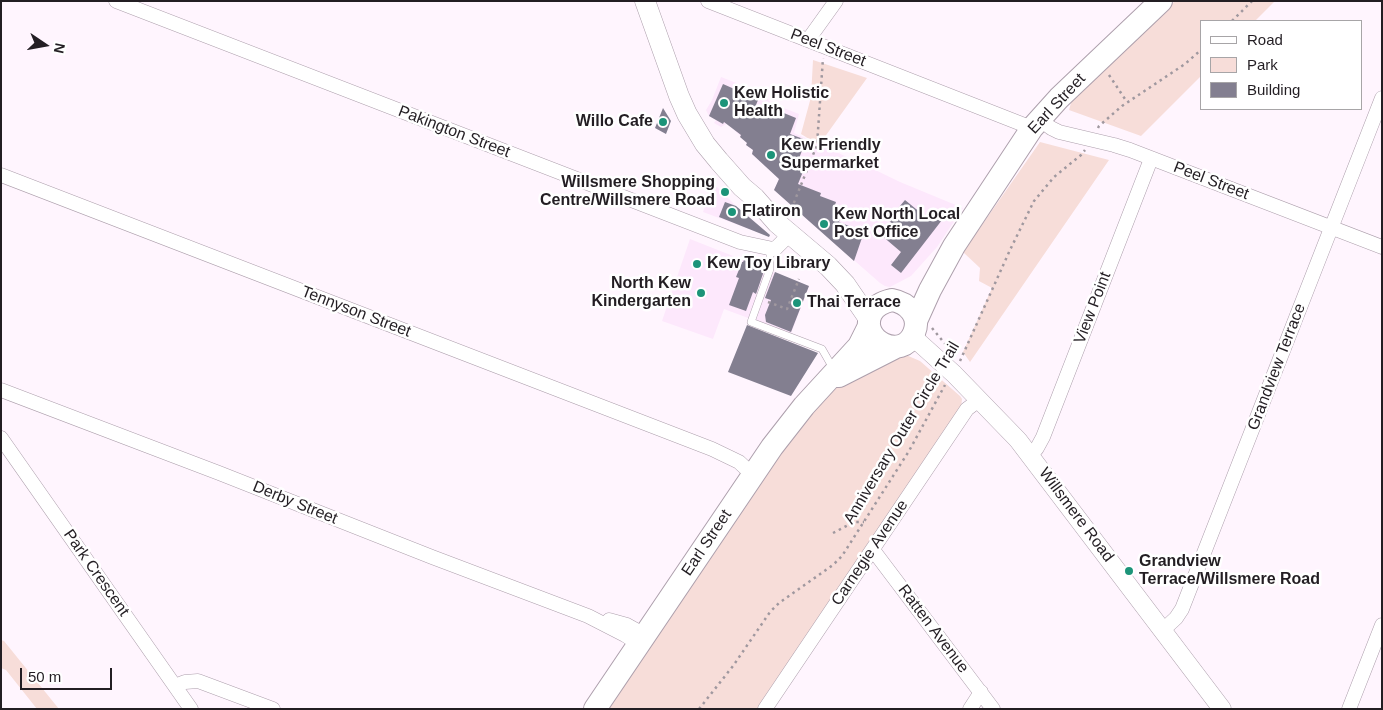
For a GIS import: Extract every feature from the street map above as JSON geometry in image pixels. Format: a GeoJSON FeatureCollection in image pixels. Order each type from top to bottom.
{"type":"FeatureCollection","features":[{"type":"Feature","properties":{"kind":"main road"},"geometry":{"type":"LineString","coordinates":[[645,1],[687,114],[704,144],[777,223],[788,227],[836,264],[855,285],[869,296],[888,301],[901,301],[908,306],[914,313],[908,335],[886,346],[880,342],[872,334],[869,324],[845,284],[788,227]]}},
{"type":"Feature","properties":{"kind":"main road","name":"Earl Street"},"geometry":{"type":"LineString","coordinates":[[832,377],[908,335],[954,246],[1036,123],[1059,98],[1161,1]]}},
{"type":"Feature","properties":{"kind":"main road","name":"Earl Street"},"geometry":{"type":"LineString","coordinates":[[888,301],[905,293],[921,280],[954,246]]}},
{"type":"Feature","properties":{"kind":"main road"},"geometry":{"type":"LineString","coordinates":[[869,324],[875,308],[888,301]]}},
{"type":"Feature","properties":{"kind":"main road","name":"Earl Street"},"geometry":{"type":"LineString","coordinates":[[595,709],[756,470],[804,406],[859,346],[869,324]]}},
{"type":"Feature","properties":{"kind":"street","name":"Pakington Street"},"geometry":{"type":"LineString","coordinates":[[116,1],[740,242],[770,249]]}},
{"type":"Feature","properties":{"kind":"street","name":"Peel Street"},"geometry":{"type":"LineString","coordinates":[[708,1],[824,46],[1059,132],[1114,145],[1382,247]]}},
{"type":"Feature","properties":{"kind":"street"},"geometry":{"type":"LineString","coordinates":[[808,40],[836,1]]}},
{"type":"Feature","properties":{"kind":"street","name":"Grandview Terrace"},"geometry":{"type":"LineString","coordinates":[[1162,631],[1176,618],[1182,608],[1382,98]]}},
{"type":"Feature","properties":{"kind":"street","name":"View Point"},"geometry":{"type":"LineString","coordinates":[[1030,455],[1037,448],[1046,428],[1152,159]]}},
{"type":"Feature","properties":{"kind":"street","name":"Tennyson Street"},"geometry":{"type":"LineString","coordinates":[[1,175],[712,448],[746,456],[756,470]]}},
{"type":"Feature","properties":{"kind":"street"},"geometry":{"type":"LineString","coordinates":[[770,249],[776,248],[788,227]]}},
{"type":"Feature","properties":{"kind":"street","name":"Willsmere Road"},"geometry":{"type":"LineString","coordinates":[[908,335],[954,374],[1018,440],[1222,709]]}},
{"type":"Feature","properties":{"kind":"street","name":"Derby Street"},"geometry":{"type":"LineString","coordinates":[[1,390],[588,616],[628,625],[642,640]]}},
{"type":"Feature","properties":{"kind":"street","name":"Carnegie Avenue"},"geometry":{"type":"LineString","coordinates":[[765,709],[967,409],[979,400]]}},
{"type":"Feature","properties":{"kind":"street","name":"Park Crescent"},"geometry":{"type":"LineString","coordinates":[[1,438],[191,709]]}},
{"type":"Feature","properties":{"kind":"street","name":"Ratten Avenue"},"geometry":{"type":"LineString","coordinates":[[873,550],[993,709]]}},
{"type":"Feature","properties":{"kind":"street"},"geometry":{"type":"LineString","coordinates":[[1349,709],[1382,625]]}},
{"type":"Feature","properties":{"kind":"street"},"geometry":{"type":"LineString","coordinates":[[175,686],[189,681],[198,681],[273,709]]}},
{"type":"Feature","properties":{"kind":"street"},"geometry":{"type":"LineString","coordinates":[[970,709],[981,692]]}},
{"type":"Feature","properties":{"kind":"lane"},"geometry":{"type":"LineString","coordinates":[[770,249],[770,268],[751,322],[822,349],[832,377]]}},
{"type":"Feature","properties":{"kind":"path"},"geometry":{"type":"LineString","coordinates":[[1233,20],[1252,1]]}},
{"type":"Feature","properties":{"kind":"path"},"geometry":{"type":"LineString","coordinates":[[788,227],[792,211],[817,145],[824,46]]}},
{"type":"Feature","properties":{"kind":"path","name":"Anniversary Outer Circle Trail"},"geometry":{"type":"LineString","coordinates":[[700,709],[733,666],[770,612],[779,603],[833,565],[842,556],[909,451],[946,383],[954,374],[1034,201],[1054,177],[1081,155],[1093,140],[1099,126],[1128,102],[1185,64],[1200,51]]}},
{"type":"Feature","properties":{"kind":"path"},"geometry":{"type":"LineString","coordinates":[[1107,72],[1128,102]]}},
{"type":"Feature","properties":{"kind":"path"},"geometry":{"type":"LineString","coordinates":[[759,299],[787,309],[799,278]]}},
{"type":"Feature","properties":{"kind":"path"},"geometry":{"type":"LineString","coordinates":[[833,533],[854,522],[864,522]]}},
{"type":"Feature","properties":{"kind":"shaded area"},"geometry":{"type":"Polygon","coordinates":[[[721,77],[762,93],[771,103],[799,114],[794,133],[900,182],[963,208],[937,247],[911,276],[890,287],[885,286],[774,190],[779,179],[752,154],[753,150],[746,145],[747,142],[734,130],[735,128],[728,123],[721,127],[714,123],[716,120],[709,116],[706,110],[721,77]]]}},
{"type":"Feature","properties":{"kind":"shaded area"},"geometry":{"type":"Polygon","coordinates":[[[713,183],[736,206],[757,232],[703,212],[713,183]]]}},
{"type":"Feature","properties":{"kind":"shaded area"},"geometry":{"type":"Polygon","coordinates":[[[690,239],[809,286],[791,334],[724,309],[713,339],[662,321],[690,239]]]}},
{"type":"Feature","properties":{"kind":"green space"},"geometry":{"type":"Polygon","coordinates":[[[1175,1],[1275,1],[1256,20],[1200,20],[1200,77],[1141,136],[1069,110],[1073,96],[1175,1]]]}},
{"type":"Feature","properties":{"kind":"green space"},"geometry":{"type":"Polygon","coordinates":[[[813,60],[867,78],[819,145],[801,134],[811,97],[813,60]]]}},
{"type":"Feature","properties":{"kind":"green space"},"geometry":{"type":"Polygon","coordinates":[[[1040,142],[1109,160],[970,362],[963,352],[992,288],[979,281],[980,268],[963,252],[1040,142]]]}},
{"type":"Feature","properties":{"kind":"green space"},"geometry":{"type":"Polygon","coordinates":[[[906,355],[920,361],[960,396],[962,399],[961,408],[758,709],[605,709],[785,441],[834,389],[875,364],[906,355]]]}},
{"type":"Feature","properties":{"kind":"green space"},"geometry":{"type":"Polygon","coordinates":[[[1,640],[4,641],[59,709],[37,709],[6,670],[1,668],[1,640]]]}},
{"type":"Feature","properties":{"kind":"building"},"geometry":{"type":"Polygon","coordinates":[[[723,84],[758,100],[756,105],[761,107],[759,111],[777,118],[779,111],[796,118],[790,134],[806,140],[798,161],[806,164],[798,184],[821,193],[820,196],[836,202],[835,205],[844,209],[839,222],[864,232],[854,261],[774,190],[779,179],[752,154],[753,150],[746,145],[747,143],[740,137],[741,135],[724,122],[723,124],[709,116],[723,84]]]}},
{"type":"Feature","properties":{"kind":"building"},"geometry":{"type":"Polygon","coordinates":[[[663,108],[671,121],[666,134],[655,128],[663,108]]]}},
{"type":"Feature","properties":{"kind":"building"},"geometry":{"type":"Polygon","coordinates":[[[905,200],[927,218],[931,212],[942,220],[901,273],[891,265],[901,252],[881,235],[891,222],[888,220],[905,200]]]}},
{"type":"Feature","properties":{"kind":"building","name":"Flatiron"},"geometry":{"type":"Polygon","coordinates":[[[725,202],[736,206],[770,235],[769,237],[719,217],[725,202]]]}},
{"type":"Feature","properties":{"kind":"building"},"geometry":{"type":"Polygon","coordinates":[[[744,260],[765,268],[756,294],[753,292],[746,311],[729,305],[739,278],[736,277],[744,260]]]}},
{"type":"Feature","properties":{"kind":"building"},"geometry":{"type":"Polygon","coordinates":[[[775,272],[809,286],[791,332],[766,322],[765,315],[771,300],[765,298],[775,272]]]}},
{"type":"Feature","properties":{"kind":"building"},"geometry":{"type":"Polygon","coordinates":[[[747,325],[818,353],[791,396],[728,372],[747,325]]]}},
{"type":"Feature","properties":{"kind":"place","name":"Kew Holistic Health"},"geometry":{"type":"Point","coordinates":[724,103]}},
{"type":"Feature","properties":{"kind":"place","name":"Willo Cafe"},"geometry":{"type":"Point","coordinates":[663,122]}},
{"type":"Feature","properties":{"kind":"place","name":"Kew Friendly Supermarket"},"geometry":{"type":"Point","coordinates":[771,155]}},
{"type":"Feature","properties":{"kind":"place","name":"Willsmere Shopping Centre/Willsmere Road"},"geometry":{"type":"Point","coordinates":[725,192]}},
{"type":"Feature","properties":{"kind":"place","name":"Flatiron"},"geometry":{"type":"Point","coordinates":[732,212]}},
{"type":"Feature","properties":{"kind":"place","name":"Kew North Local Post Office"},"geometry":{"type":"Point","coordinates":[824,224]}},
{"type":"Feature","properties":{"kind":"place","name":"Kew Toy Library"},"geometry":{"type":"Point","coordinates":[697,264]}},
{"type":"Feature","properties":{"kind":"place","name":"North Kew Kindergarten"},"geometry":{"type":"Point","coordinates":[701,293]}},
{"type":"Feature","properties":{"kind":"place","name":"Thai Terrace"},"geometry":{"type":"Point","coordinates":[797,303]}},
{"type":"Feature","properties":{"kind":"place","name":"Grandview Terrace/Willsmere Road"},"geometry":{"type":"Point","coordinates":[1129,571]}}]}
